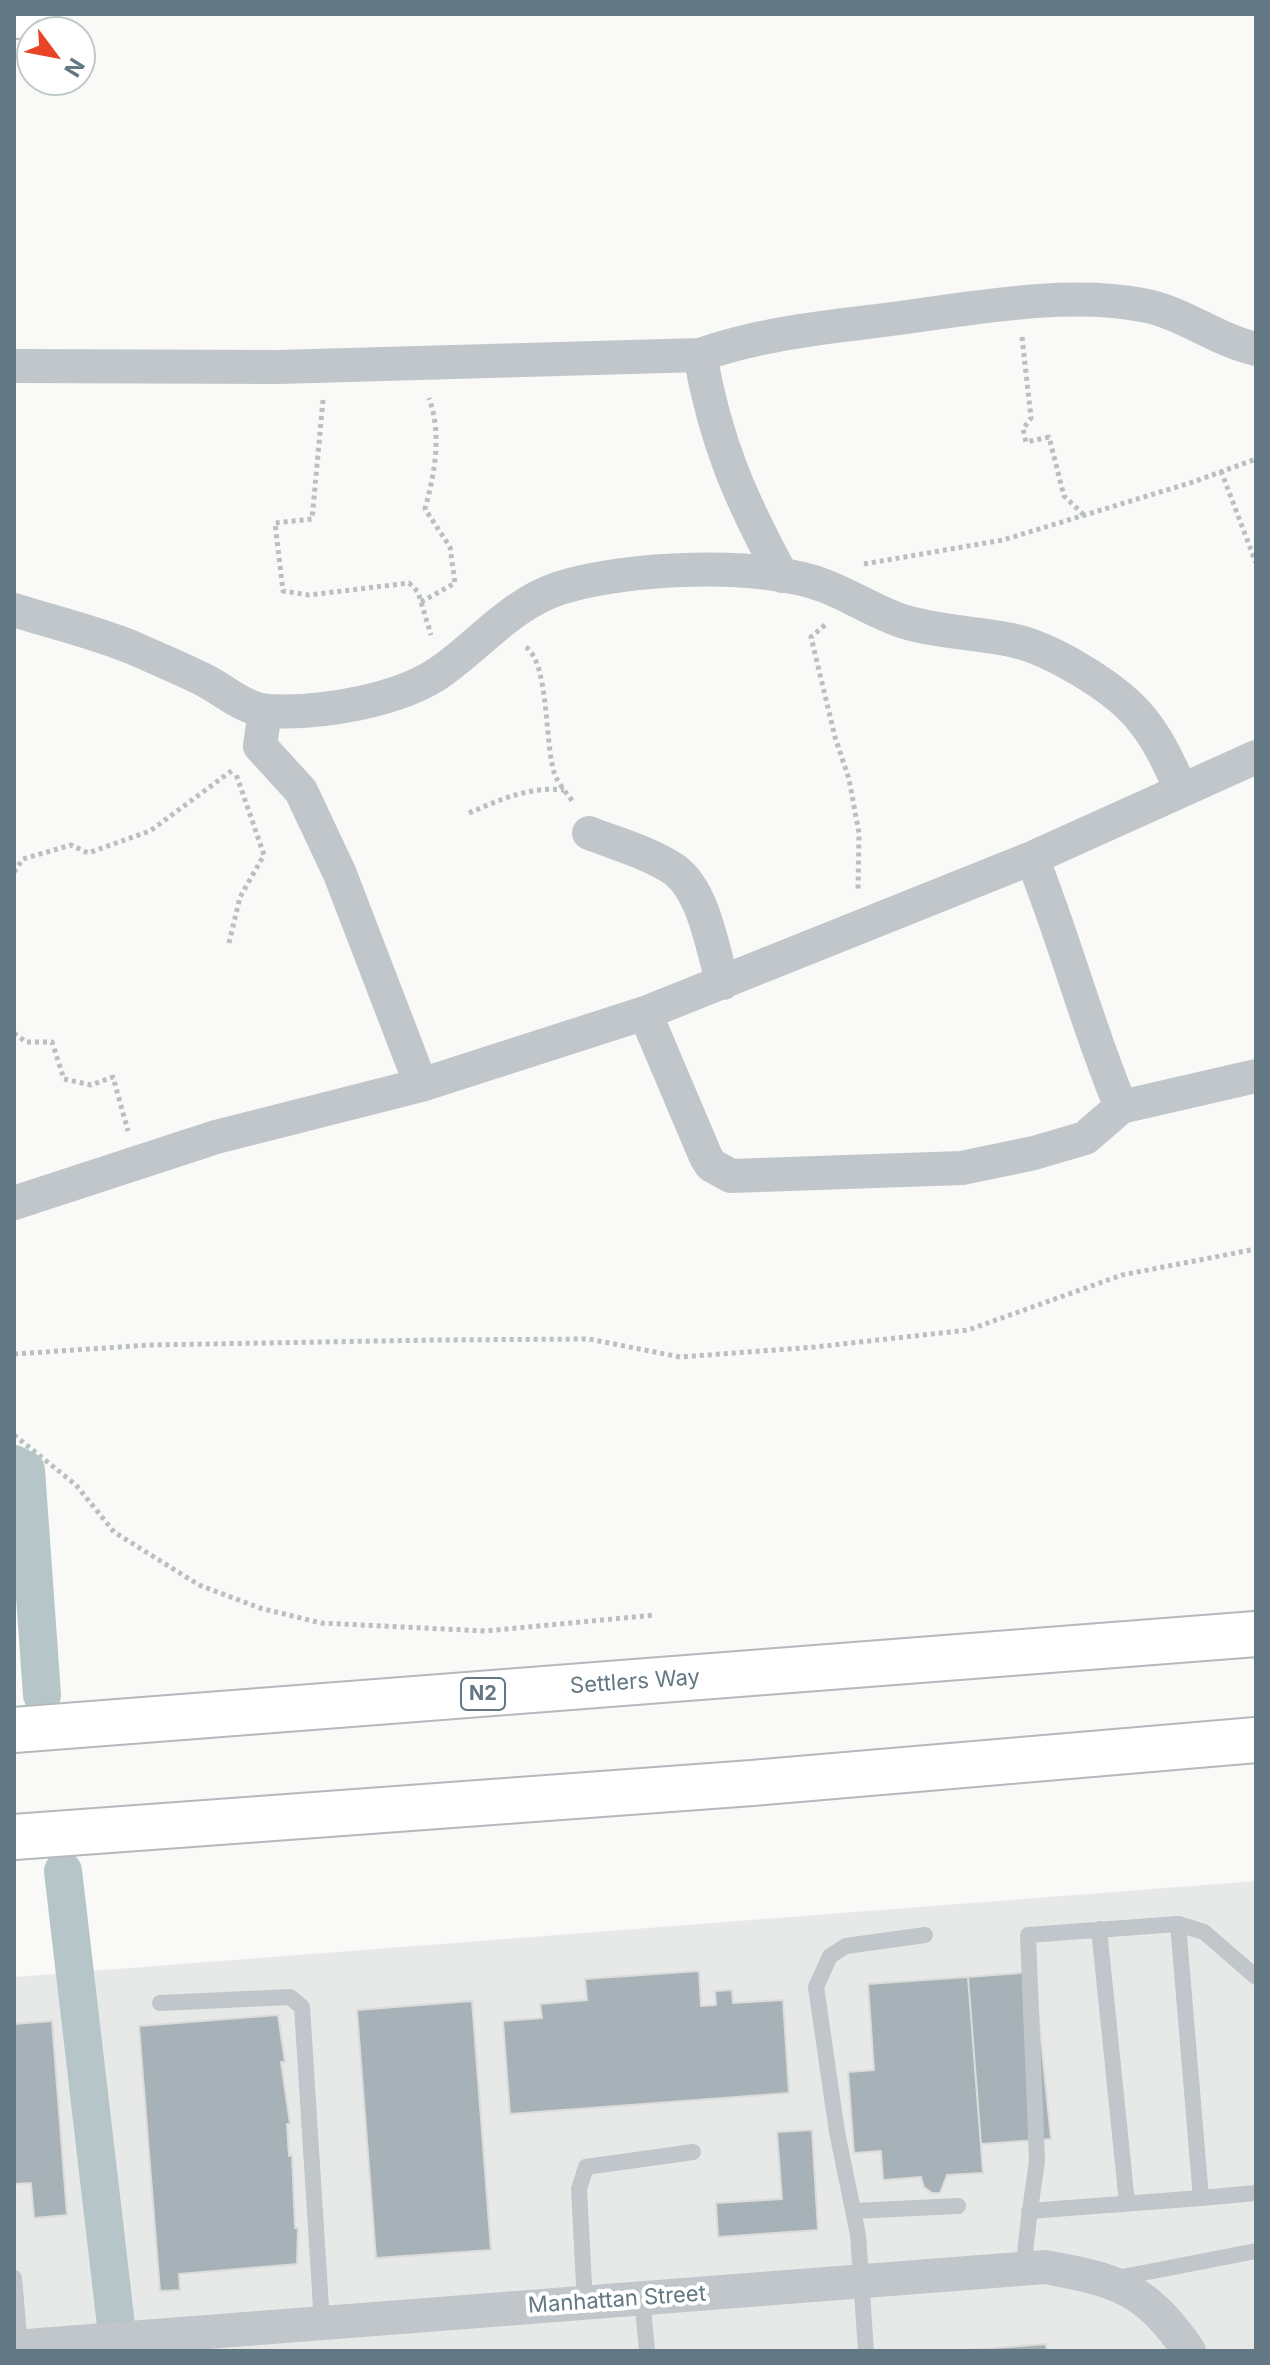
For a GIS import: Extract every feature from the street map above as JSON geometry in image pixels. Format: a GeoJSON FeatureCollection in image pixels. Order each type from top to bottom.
{"type":"FeatureCollection","features":[{"type":"Feature","properties":{"kind":"main road"},"geometry":{"type":"LineString","coordinates":[[14,16],[36,14]]}},
{"type":"Feature","properties":{"kind":"main road","name":"Settlers Way"},"geometry":{"type":"LineString","coordinates":[[14,1730],[1256,1634]]}},
{"type":"Feature","properties":{"kind":"main road"},"geometry":{"type":"LineString","coordinates":[[14,1837],[752,1783],[1256,1740]]}},
{"type":"Feature","properties":{"kind":"main road"},"geometry":{"type":"LineString","coordinates":[[752,1783],[1256,1755]]}},
{"type":"Feature","properties":{"kind":"street"},"geometry":{"type":"LineString","coordinates":[[14,366],[327,365],[700,355],[730,345],[806,329],[1008,303],[1140,304],[1181,315],[1256,349]]}},
{"type":"Feature","properties":{"kind":"street"},"geometry":{"type":"LineString","coordinates":[[700,355],[708,400],[735,486],[782,576]]}},
{"type":"Feature","properties":{"kind":"street"},"geometry":{"type":"LineString","coordinates":[[14,610],[133,648],[205,680],[248,706],[265,711],[345,707],[404,689],[442,671],[504,618],[555,590],[628,574],[724,570],[782,576],[838,592],[905,622],[1016,641],[1063,661],[1123,701],[1142,719],[1159,744],[1181,789]]}},
{"type":"Feature","properties":{"kind":"street"},"geometry":{"type":"LineString","coordinates":[[265,711],[260,746],[301,791],[366,935],[421,1085]]}},
{"type":"Feature","properties":{"kind":"street"},"geometry":{"type":"LineString","coordinates":[[14,1203],[216,1137],[421,1085],[645,1013],[1032,858],[1256,757]]}},
{"type":"Feature","properties":{"kind":"street"},"geometry":{"type":"LineString","coordinates":[[589,833],[657,860],[682,876],[698,903],[723,983]]}},
{"type":"Feature","properties":{"kind":"street"},"geometry":{"type":"LineString","coordinates":[[1032,858],[1053,910],[1100,1057],[1121,1107]]}},
{"type":"Feature","properties":{"kind":"street"},"geometry":{"type":"LineString","coordinates":[[645,1013],[706,1157],[711,1165],[731,1176],[962,1168],[1034,1153],[1085,1138],[1121,1107],[1256,1076]]}},
{"type":"Feature","properties":{"kind":"street","name":"Manhattan Street"},"geometry":{"type":"LineString","coordinates":[[17,2347],[1045,2267],[1110,2279],[1165,2316],[1189,2351]]}},
{"type":"Feature","properties":{"kind":"lane"},"geometry":{"type":"LineString","coordinates":[[1178,1924],[1201,2198]]}},
{"type":"Feature","properties":{"kind":"lane"},"geometry":{"type":"LineString","coordinates":[[1024,2269],[1037,2161],[1028,1935],[1178,1924],[1204,1932],[1256,1977]]}},
{"type":"Feature","properties":{"kind":"lane"},"geometry":{"type":"LineString","coordinates":[[1099,1929],[1127,2203]]}},
{"type":"Feature","properties":{"kind":"lane"},"geometry":{"type":"LineString","coordinates":[[866,2351],[853,2211],[834,2118],[816,1987],[830,1956],[846,1946],[925,1935]]}},
{"type":"Feature","properties":{"kind":"lane"},"geometry":{"type":"LineString","coordinates":[[160,2003],[290,1997],[302,2007],[322,2323]]}},
{"type":"Feature","properties":{"kind":"lane"},"geometry":{"type":"LineString","coordinates":[[585,2303],[579,2189],[586,2167],[693,2152]]}},
{"type":"Feature","properties":{"kind":"lane"},"geometry":{"type":"LineString","coordinates":[[1029,2211],[1256,2193]]}},
{"type":"Feature","properties":{"kind":"lane"},"geometry":{"type":"LineString","coordinates":[[853,2211],[958,2206]]}},
{"type":"Feature","properties":{"kind":"lane"},"geometry":{"type":"LineString","coordinates":[[1110,2279],[1256,2251]]}},
{"type":"Feature","properties":{"kind":"lane"},"geometry":{"type":"LineString","coordinates":[[14,2278],[17,2347]]}},
{"type":"Feature","properties":{"kind":"lane"},"geometry":{"type":"LineString","coordinates":[[642,2298],[647,2351]]}},
{"type":"Feature","properties":{"kind":"path"},"geometry":{"type":"LineString","coordinates":[[1008,303],[1022,335],[1031,418],[1023,429],[1026,442],[1049,437],[1064,496],[1084,515]]}},
{"type":"Feature","properties":{"kind":"path"},"geometry":{"type":"LineString","coordinates":[[417,363],[438,425],[433,477],[425,509],[450,547],[455,583],[421,602]]}},
{"type":"Feature","properties":{"kind":"path"},"geometry":{"type":"LineString","coordinates":[[327,365],[312,519],[275,523],[283,591],[309,595],[409,583],[418,592],[442,671]]}},
{"type":"Feature","properties":{"kind":"path"},"geometry":{"type":"LineString","coordinates":[[865,927],[856,881],[859,833],[849,779],[835,737],[811,637],[838,592],[859,565],[1003,540],[1256,459]]}},
{"type":"Feature","properties":{"kind":"path"},"geometry":{"type":"LineString","coordinates":[[1221,471],[1256,563]]}},
{"type":"Feature","properties":{"kind":"path"},"geometry":{"type":"LineString","coordinates":[[504,618],[517,640],[531,650],[556,779],[589,833]]}},
{"type":"Feature","properties":{"kind":"path"},"geometry":{"type":"LineString","coordinates":[[14,872],[23,859],[71,845],[88,853],[150,831],[260,746]]}},
{"type":"Feature","properties":{"kind":"path"},"geometry":{"type":"LineString","coordinates":[[229,943],[240,897],[264,855],[234,769]]}},
{"type":"Feature","properties":{"kind":"path"},"geometry":{"type":"LineString","coordinates":[[469,813],[523,793],[547,788],[565,791]]}},
{"type":"Feature","properties":{"kind":"path"},"geometry":{"type":"LineString","coordinates":[[14,1033],[26,1042],[52,1042],[64,1079],[91,1085],[113,1077],[138,1161]]}},
{"type":"Feature","properties":{"kind":"path"},"geometry":{"type":"LineString","coordinates":[[14,1354],[150,1345],[436,1340],[589,1339],[680,1357],[815,1347],[968,1330],[1122,1275],[1256,1249]]}},
{"type":"Feature","properties":{"kind":"path"},"geometry":{"type":"LineString","coordinates":[[14,1435],[76,1485],[114,1532],[199,1585],[260,1608],[321,1623],[470,1631],[655,1615]]}},
{"type":"Feature","properties":{"kind":"shaded area"},"geometry":{"type":"Polygon","coordinates":[[[1256,1881],[1256,2351],[14,2351],[14,1977],[1256,1881]]]}},
{"type":"Feature","properties":{"kind":"building"},"geometry":{"type":"Polygon","coordinates":[[[699,1971],[701,2006],[716,2005],[715,1991],[732,1990],[733,2003],[783,2000],[789,2093],[510,2114],[503,2021],[542,2018],[540,2004],[587,2000],[585,1979],[699,1971]]]}},
{"type":"Feature","properties":{"kind":"building"},"geometry":{"type":"Polygon","coordinates":[[[1034,1972],[1051,2139],[981,2144],[968,1977],[1034,1972]]]}},
{"type":"Feature","properties":{"kind":"building"},"geometry":{"type":"Polygon","coordinates":[[[968,1977],[983,2173],[947,2175],[940,2193],[932,2193],[924,2187],[921,2177],[883,2180],[881,2151],[854,2153],[848,2072],[874,2070],[868,1984],[968,1977]]]}},
{"type":"Feature","properties":{"kind":"building"},"geometry":{"type":"Polygon","coordinates":[[[472,2001],[491,2250],[376,2258],[357,2010],[472,2001]]]}},
{"type":"Feature","properties":{"kind":"building"},"geometry":{"type":"Polygon","coordinates":[[[278,2015],[290,2124],[287,2124],[289,2156],[292,2155],[295,2228],[298,2228],[297,2264],[179,2274],[180,2290],[160,2291],[139,2026],[278,2015]]]}},
{"type":"Feature","properties":{"kind":"building"},"geometry":{"type":"Polygon","coordinates":[[[52,2021],[67,2215],[34,2218],[31,2183],[14,2184],[14,2024],[52,2021]]]}},
{"type":"Feature","properties":{"kind":"building"},"geometry":{"type":"Polygon","coordinates":[[[812,2130],[818,2230],[718,2237],[716,2203],[782,2199],[777,2132],[812,2130]]]}},
{"type":"Feature","properties":{"kind":"building"},"geometry":{"type":"Polygon","coordinates":[[[1046,2344],[1047,2351],[956,2351],[1046,2344]]]}},
{"type":"Feature","properties":{"kind":"waterway"},"geometry":{"type":"LineString","coordinates":[[14,1464],[26,1470],[42,1695]]}},
{"type":"Feature","properties":{"kind":"waterway"},"geometry":{"type":"LineString","coordinates":[[63,1871],[119,2351]]}}]}
